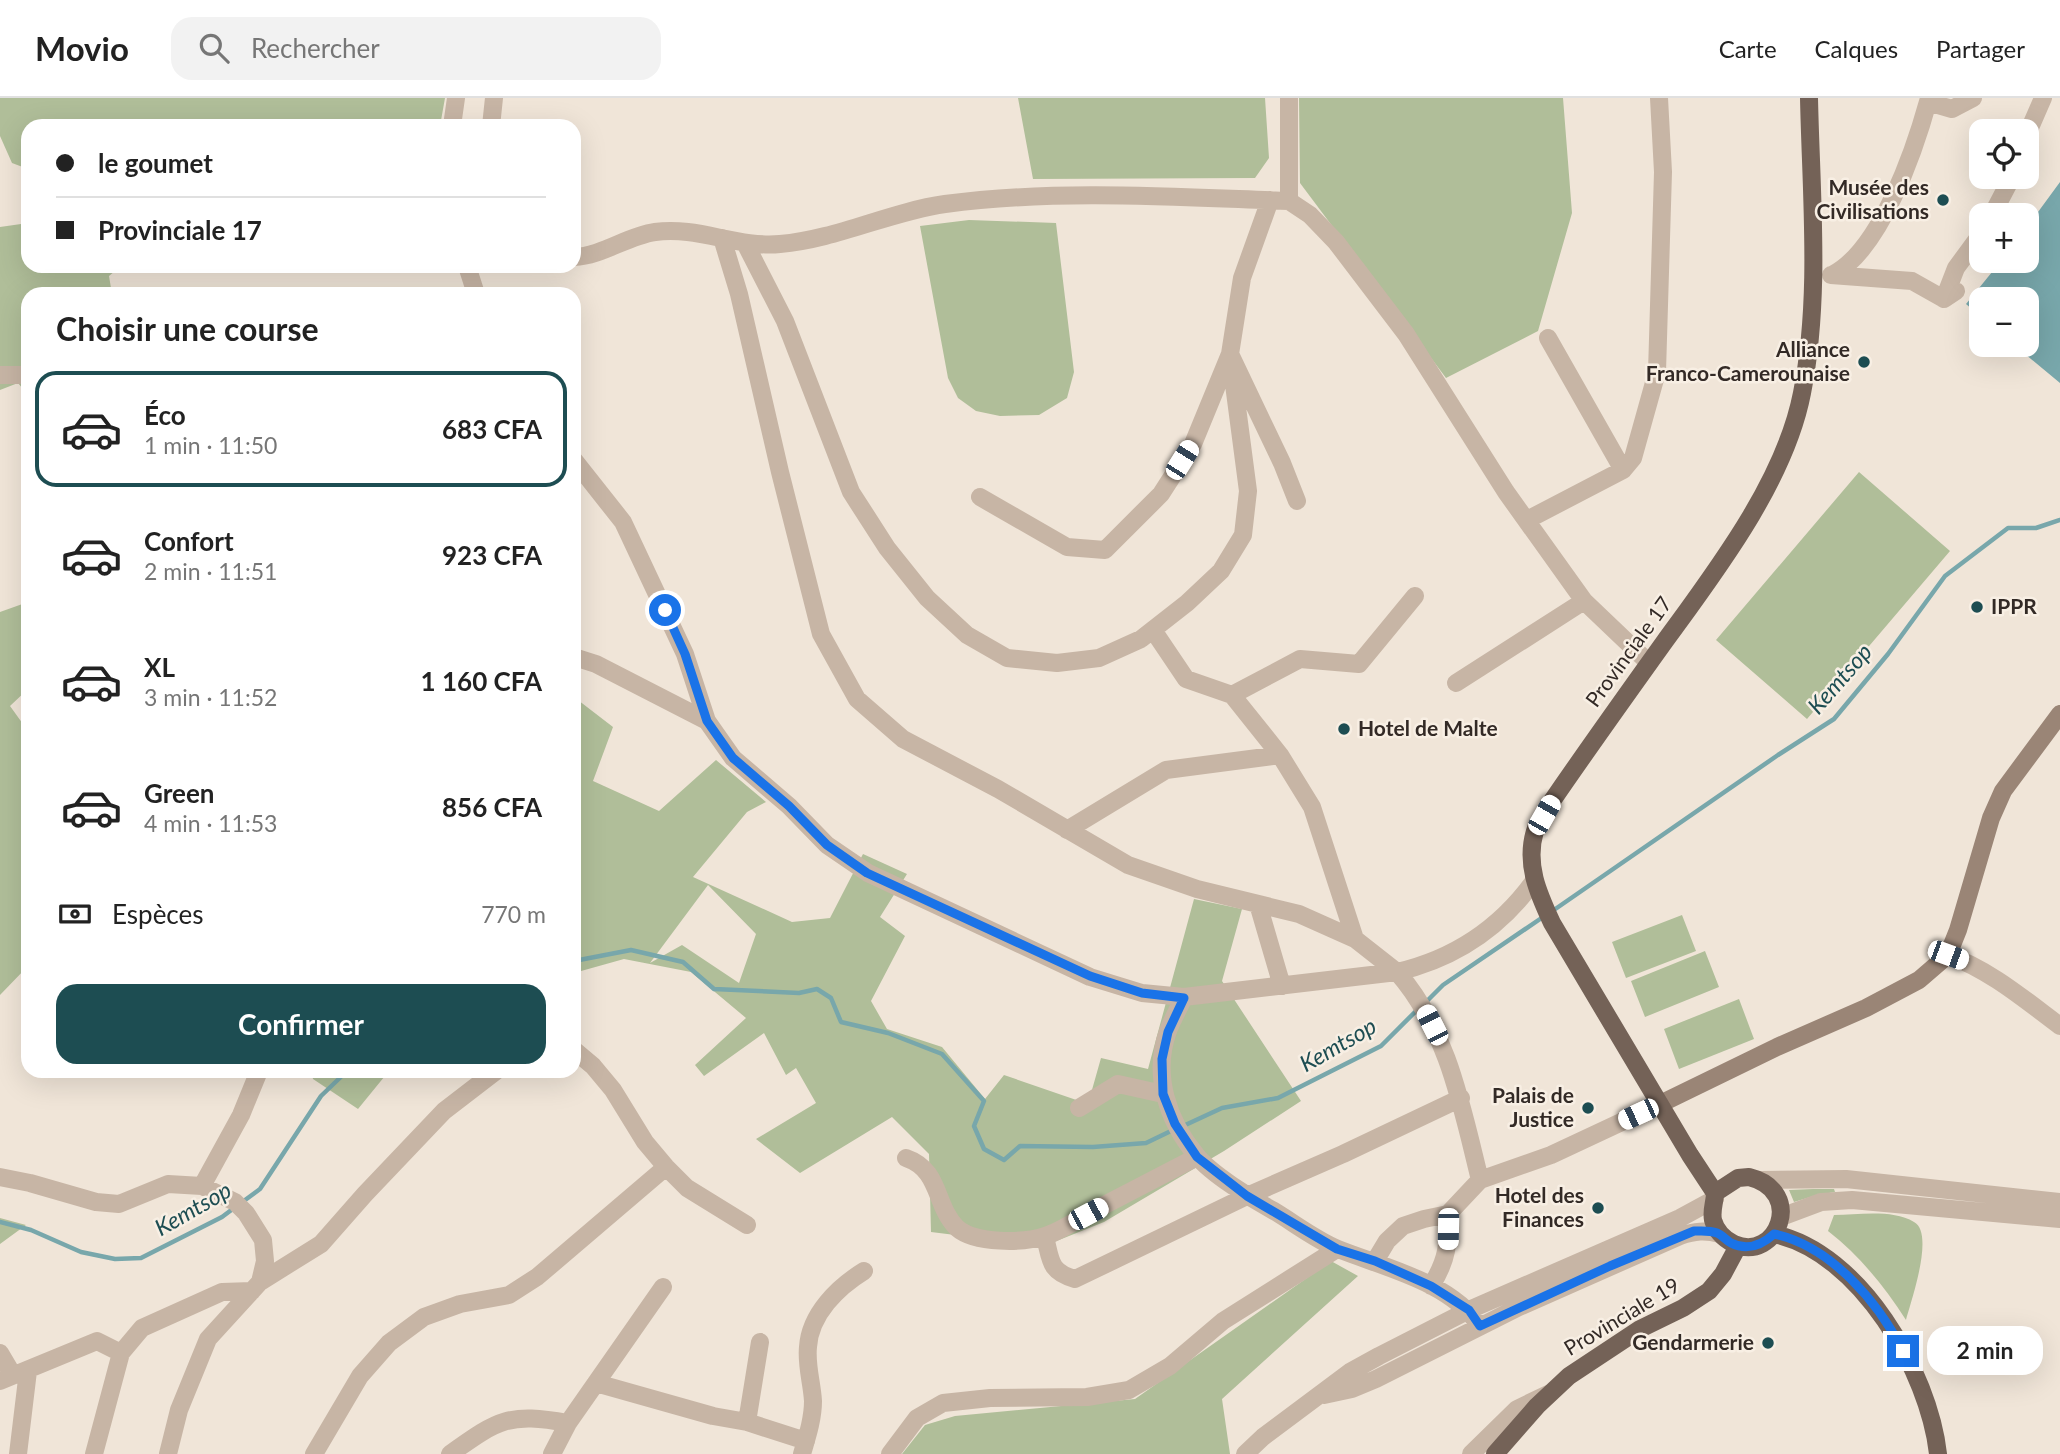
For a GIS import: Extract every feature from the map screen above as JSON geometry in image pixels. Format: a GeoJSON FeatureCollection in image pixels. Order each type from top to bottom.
{"type":"FeatureCollection","features":[{"type":"Feature","properties":{"kind":"main road","name":"Provinciale 17"},"geometry":{"type":"LineString","coordinates":[[1715,1196],[1552,923],[1534,881],[1532,855],[1535,830],[1552,801],[1723,562],[1784,450],[1802,395],[1807,361],[1813,275],[1809,98]]}},
{"type":"Feature","properties":{"kind":"main road"},"geometry":{"type":"LineString","coordinates":[[1660,1104],[1877,1002],[1919,980],[1948,955],[1991,818],[2003,790],[2060,715]]}},
{"type":"Feature","properties":{"kind":"main road"},"geometry":{"type":"LineString","coordinates":[[1738,1178],[1761,1180],[1777,1195],[1782,1205],[1782,1217],[1774,1234],[1758,1245],[1738,1246],[1720,1234],[1713,1217],[1715,1196],[1738,1178]]}},
{"type":"Feature","properties":{"kind":"main road"},"geometry":{"type":"LineString","coordinates":[[1774,1234],[1793,1238],[1822,1255],[1877,1309],[1897,1338],[1924,1394],[1936,1432],[1938,1454]]}},
{"type":"Feature","properties":{"kind":"main road","name":"Provinciale 19"},"geometry":{"type":"LineString","coordinates":[[1495,1454],[1569,1376],[1597,1356],[1709,1291],[1723,1274],[1738,1246]]}},
{"type":"Feature","properties":{"kind":"street"},"geometry":{"type":"LineString","coordinates":[[453,119],[456,98]]}},
{"type":"Feature","properties":{"kind":"street"},"geometry":{"type":"LineString","coordinates":[[492,119],[494,98]]}},
{"type":"Feature","properties":{"kind":"street"},"geometry":{"type":"LineString","coordinates":[[1289,98],[1289,201]]}},
{"type":"Feature","properties":{"kind":"street"},"geometry":{"type":"LineString","coordinates":[[1527,520],[1623,470],[1633,457],[1657,372],[1664,172],[1658,98]]}},
{"type":"Feature","properties":{"kind":"street"},"geometry":{"type":"LineString","coordinates":[[1832,275],[1846,269],[1862,251],[1887,209],[1903,175],[1929,100],[1952,109],[1973,98]]}},
{"type":"Feature","properties":{"kind":"street"},"geometry":{"type":"LineString","coordinates":[[2034,119],[2043,98]]}},
{"type":"Feature","properties":{"kind":"street"},"geometry":{"type":"LineString","coordinates":[[581,255],[652,232],[682,230],[745,243],[779,244],[823,238],[863,224],[957,203],[1068,194],[1289,201],[1310,215],[1336,242],[1406,334],[1527,520],[1584,601],[1649,663]]}},
{"type":"Feature","properties":{"kind":"street"},"geometry":{"type":"LineString","coordinates":[[980,497],[1068,547],[1105,551],[1161,494],[1193,444],[1230,354],[1242,278],[1269,200]]}},
{"type":"Feature","properties":{"kind":"street"},"geometry":{"type":"LineString","coordinates":[[722,238],[739,294],[821,634],[857,699],[903,739],[998,789],[1135,867],[1197,889],[1300,914],[1355,939],[1397,972],[1421,1002],[1461,1098],[1480,1180]]}},
{"type":"Feature","properties":{"kind":"street"},"geometry":{"type":"LineString","coordinates":[[745,243],[785,321],[851,492],[887,548],[927,598],[967,635],[1007,658],[1057,663],[1099,659],[1141,639],[1187,603],[1221,571],[1243,535],[1248,491],[1230,354]]}},
{"type":"Feature","properties":{"kind":"street"},"geometry":{"type":"LineString","coordinates":[[1813,275],[1912,281],[1950,295],[1956,268],[1969,250]]}},
{"type":"Feature","properties":{"kind":"street"},"geometry":{"type":"LineString","coordinates":[[1548,338],[1623,470]]}},
{"type":"Feature","properties":{"kind":"street"},"geometry":{"type":"LineString","coordinates":[[1230,354],[1282,463],[1297,501]]}},
{"type":"Feature","properties":{"kind":"street"},"geometry":{"type":"LineString","coordinates":[[0,374],[21,375]]}},
{"type":"Feature","properties":{"kind":"street"},"geometry":{"type":"LineString","coordinates":[[581,469],[624,522],[685,654],[707,721],[733,758],[789,806],[827,845],[867,873],[1090,976],[1142,993],[1184,998],[1397,972],[1448,956],[1516,905],[1534,881]]}},
{"type":"Feature","properties":{"kind":"street"},"geometry":{"type":"LineString","coordinates":[[1232,695],[1300,659],[1359,664],[1415,596]]}},
{"type":"Feature","properties":{"kind":"street"},"geometry":{"type":"LineString","coordinates":[[1456,683],[1584,601]]}},
{"type":"Feature","properties":{"kind":"street"},"geometry":{"type":"LineString","coordinates":[[1153,630],[1186,679],[1232,695],[1280,755],[1312,807],[1355,939]]}},
{"type":"Feature","properties":{"kind":"street"},"geometry":{"type":"LineString","coordinates":[[581,659],[596,664],[707,721]]}},
{"type":"Feature","properties":{"kind":"street"},"geometry":{"type":"LineString","coordinates":[[1067,830],[1166,770],[1280,755]]}},
{"type":"Feature","properties":{"kind":"street"},"geometry":{"type":"LineString","coordinates":[[1258,904],[1282,986]]}},
{"type":"Feature","properties":{"kind":"street"},"geometry":{"type":"LineString","coordinates":[[1948,955],[1969,962],[2060,1027]]}},
{"type":"Feature","properties":{"kind":"street"},"geometry":{"type":"LineString","coordinates":[[1184,998],[1165,1045],[1162,1059],[1163,1094],[1175,1124],[1197,1157],[1247,1196],[1337,1249],[1375,1261],[1431,1286],[1469,1310],[1480,1326]]}},
{"type":"Feature","properties":{"kind":"street"},"geometry":{"type":"LineString","coordinates":[[581,1051],[612,1090],[645,1142],[666,1167],[687,1188],[747,1225]]}},
{"type":"Feature","properties":{"kind":"street"},"geometry":{"type":"LineString","coordinates":[[202,1186],[212,1163],[241,1115],[256,1078]]}},
{"type":"Feature","properties":{"kind":"street"},"geometry":{"type":"LineString","coordinates":[[168,1454],[179,1410],[208,1339],[256,1287],[321,1244],[444,1111],[487,1078]]}},
{"type":"Feature","properties":{"kind":"street"},"geometry":{"type":"LineString","coordinates":[[1079,1108],[1118,1084],[1163,1094]]}},
{"type":"Feature","properties":{"kind":"street"},"geometry":{"type":"LineString","coordinates":[[1045,1237],[1052,1264],[1060,1275],[1075,1279],[1247,1196],[1461,1098]]}},
{"type":"Feature","properties":{"kind":"street"},"geometry":{"type":"LineString","coordinates":[[1375,1261],[1387,1241],[1403,1226],[1448,1214],[1480,1180],[1551,1155],[1660,1104]]}},
{"type":"Feature","properties":{"kind":"street"},"geometry":{"type":"LineString","coordinates":[[906,1158],[924,1167],[937,1189],[943,1208],[958,1229],[979,1240],[1003,1241],[1045,1237],[1197,1157]]}},
{"type":"Feature","properties":{"kind":"street"},"geometry":{"type":"LineString","coordinates":[[314,1454],[360,1376],[388,1343],[424,1317],[460,1304],[509,1295],[537,1277],[666,1167]]}},
{"type":"Feature","properties":{"kind":"street"},"geometry":{"type":"LineString","coordinates":[[0,1177],[96,1202],[119,1203],[168,1184],[202,1186],[235,1202],[246,1213],[263,1240],[265,1261],[256,1287]]}},
{"type":"Feature","properties":{"kind":"street"},"geometry":{"type":"LineString","coordinates":[[1761,1180],[1846,1179],[1943,1200],[2060,1219]]}},
{"type":"Feature","properties":{"kind":"street"},"geometry":{"type":"LineString","coordinates":[[1245,1454],[1263,1437],[1350,1372],[1469,1310],[1680,1218],[1715,1196]]}},
{"type":"Feature","properties":{"kind":"street"},"geometry":{"type":"LineString","coordinates":[[1782,1217],[1821,1202],[1838,1200],[2060,1202]]}},
{"type":"Feature","properties":{"kind":"street"},"geometry":{"type":"LineString","coordinates":[[1431,1286],[1443,1266],[1448,1244],[1448,1214]]}},
{"type":"Feature","properties":{"kind":"street"},"geometry":{"type":"LineString","coordinates":[[1321,1395],[1352,1389],[1376,1379],[1480,1326],[1680,1236],[1707,1230],[1720,1234]]}},
{"type":"Feature","properties":{"kind":"street"},"geometry":{"type":"LineString","coordinates":[[894,1452],[917,1418],[943,1403],[990,1398],[1087,1397],[1129,1390],[1170,1366],[1223,1321],[1337,1249]]}},
{"type":"Feature","properties":{"kind":"street"},"geometry":{"type":"LineString","coordinates":[[596,1383],[713,1416],[747,1422],[804,1448],[813,1401],[808,1345],[816,1320],[829,1299],[844,1283],[864,1271]]}},
{"type":"Feature","properties":{"kind":"street"},"geometry":{"type":"LineString","coordinates":[[94,1454],[121,1353],[142,1328],[222,1292],[256,1287]]}},
{"type":"Feature","properties":{"kind":"street"},"geometry":{"type":"LineString","coordinates":[[552,1454],[568,1423],[663,1287]]}},
{"type":"Feature","properties":{"kind":"street"},"geometry":{"type":"LineString","coordinates":[[14,1375],[97,1341],[121,1353]]}},
{"type":"Feature","properties":{"kind":"street"},"geometry":{"type":"LineString","coordinates":[[747,1422],[760,1342]]}},
{"type":"Feature","properties":{"kind":"street"},"geometry":{"type":"LineString","coordinates":[[0,1353],[14,1375],[18,1454]]}},
{"type":"Feature","properties":{"kind":"street"},"geometry":{"type":"LineString","coordinates":[[1471,1454],[1517,1409],[1552,1393]]}},
{"type":"Feature","properties":{"kind":"street"},"geometry":{"type":"LineString","coordinates":[[450,1454],[495,1424],[515,1418],[568,1423]]}},
{"type":"Feature","properties":{"kind":"green space"},"geometry":{"type":"Polygon","coordinates":[[[0,98],[445,98],[441,119],[21,119],[21,166],[12,163],[0,136],[0,98]]]}},
{"type":"Feature","properties":{"kind":"green space"},"geometry":{"type":"Polygon","coordinates":[[[1018,98],[1265,98],[1269,158],[1255,178],[1033,179],[1018,98]]]}},
{"type":"Feature","properties":{"kind":"green space"},"geometry":{"type":"Polygon","coordinates":[[[1299,98],[1563,98],[1572,213],[1538,331],[1446,378],[1300,183],[1299,98]]]}},
{"type":"Feature","properties":{"kind":"green space"},"geometry":{"type":"Polygon","coordinates":[[[969,220],[1056,223],[1074,372],[1067,398],[1039,415],[1000,416],[976,411],[958,398],[948,378],[920,226],[969,220]]]}},
{"type":"Feature","properties":{"kind":"green space"},"geometry":{"type":"Polygon","coordinates":[[[21,224],[21,273],[113,273],[109,276],[111,287],[21,287],[21,387],[18,383],[0,390],[0,227],[21,224]]]}},
{"type":"Feature","properties":{"kind":"green space"},"geometry":{"type":"Polygon","coordinates":[[[1859,472],[1950,551],[1807,719],[1716,640],[1859,472]]]}},
{"type":"Feature","properties":{"kind":"green space"},"geometry":{"type":"Polygon","coordinates":[[[21,604],[21,696],[10,706],[21,721],[21,973],[0,995],[0,612],[21,604]]]}},
{"type":"Feature","properties":{"kind":"green space"},"geometry":{"type":"Polygon","coordinates":[[[581,702],[613,727],[593,781],[659,811],[716,760],[766,802],[747,812],[693,877],[792,922],[830,918],[863,854],[907,874],[880,917],[905,936],[871,1001],[887,1029],[942,1047],[985,1099],[1004,1075],[1088,1104],[1101,1058],[1148,1069],[1194,899],[1242,909],[1222,981],[1301,1101],[1224,1151],[1104,1222],[1044,1246],[931,1232],[929,1154],[892,1117],[800,1173],[756,1139],[816,1103],[796,1068],[786,1075],[764,1033],[704,1076],[695,1065],[746,1018],[691,972],[624,959],[581,971],[581,702]],[[708,885],[650,963],[682,945],[739,983],[756,934],[708,885]]]}},
{"type":"Feature","properties":{"kind":"green space"},"geometry":{"type":"Polygon","coordinates":[[[1682,915],[1696,951],[1626,978],[1612,942],[1682,915]]]}},
{"type":"Feature","properties":{"kind":"green space"},"geometry":{"type":"Polygon","coordinates":[[[1705,951],[1719,987],[1645,1017],[1631,981],[1705,951]]]}},
{"type":"Feature","properties":{"kind":"green space"},"geometry":{"type":"Polygon","coordinates":[[[1739,999],[1754,1039],[1679,1069],[1664,1029],[1739,999]]]}},
{"type":"Feature","properties":{"kind":"green space"},"geometry":{"type":"Polygon","coordinates":[[[313,1078],[383,1078],[358,1109],[313,1078]]]}},
{"type":"Feature","properties":{"kind":"green space"},"geometry":{"type":"Polygon","coordinates":[[[1834,1189],[1835,1192],[1794,1202],[1789,1190],[1834,1189]]]}},
{"type":"Feature","properties":{"kind":"green space"},"geometry":{"type":"Polygon","coordinates":[[[1834,1215],[1896,1215],[1914,1222],[1920,1229],[1920,1268],[1906,1320],[1871,1272],[1828,1231],[1834,1215]]]}},
{"type":"Feature","properties":{"kind":"green space"},"geometry":{"type":"Polygon","coordinates":[[[0,1218],[26,1225],[0,1244],[0,1218]]]}},
{"type":"Feature","properties":{"kind":"green space"},"geometry":{"type":"Polygon","coordinates":[[[1331,1261],[1358,1276],[1222,1399],[1230,1454],[902,1454],[925,1425],[955,1416],[1135,1399],[1331,1261]]]}},
{"type":"Feature","properties":{"kind":"water"},"geometry":{"type":"Polygon","coordinates":[[[2060,182],[2060,383],[2029,357],[2039,357],[2039,287],[1980,287],[1991,273],[2039,273],[2039,211],[2060,182]]]}},
{"type":"Feature","properties":{"kind":"waterway","name":"Kemtsop"},"geometry":{"type":"LineString","coordinates":[[1551,912],[1834,719],[1888,654],[1945,576],[2008,528],[2036,528],[2060,520]]}},
{"type":"Feature","properties":{"kind":"waterway","name":"Kemtsop"},"geometry":{"type":"LineString","coordinates":[[1426,1002],[1443,985],[1543,917]]}},
{"type":"Feature","properties":{"kind":"waterway","name":"Kemtsop"},"geometry":{"type":"LineString","coordinates":[[581,960],[631,950],[683,962],[714,989],[799,993],[817,989],[831,998],[841,1022],[888,1033],[942,1054],[984,1101],[974,1126],[984,1149],[1004,1160],[1020,1146],[1093,1147],[1146,1143],[1173,1130]]}},
{"type":"Feature","properties":{"kind":"waterway","name":"Kemtsop"},"geometry":{"type":"LineString","coordinates":[[1181,1127],[1222,1108],[1278,1098],[1381,1046],[1417,1010]]}},
{"type":"Feature","properties":{"kind":"waterway","name":"Kemtsop"},"geometry":{"type":"LineString","coordinates":[[241,1203],[260,1189],[321,1096],[340,1078]]}},
{"type":"Feature","properties":{"kind":"waterway","name":"Kemtsop"},"geometry":{"type":"LineString","coordinates":[[0,1222],[31,1230],[81,1252],[115,1259],[141,1258],[222,1217],[234,1208]]}},
{"type":"Feature","properties":{"kind":"place","name":"Musée des Civilisations"},"geometry":{"type":"Point","coordinates":[1943,200]}},
{"type":"Feature","properties":{"kind":"place","name":"Alliance Franco-Camerounaise"},"geometry":{"type":"Point","coordinates":[1864,362]}},
{"type":"Feature","properties":{"kind":"place","name":"IPPR"},"geometry":{"type":"Point","coordinates":[1977,607]}},
{"type":"Feature","properties":{"kind":"place","name":"Hotel de Malte"},"geometry":{"type":"Point","coordinates":[1344,729]}},
{"type":"Feature","properties":{"kind":"place","name":"Palais de Justice"},"geometry":{"type":"Point","coordinates":[1588,1108]}},
{"type":"Feature","properties":{"kind":"place","name":"Hotel des Finances"},"geometry":{"type":"Point","coordinates":[1598,1208]}},
{"type":"Feature","properties":{"kind":"place","name":"Gendarmerie"},"geometry":{"type":"Point","coordinates":[1768,1343]}},
{"type":"Feature","properties":{"kind":"route"},"geometry":{"type":"LineString","coordinates":[[665,610],[685,654],[707,721],[733,758],[789,806],[827,845],[867,873],[1090,976],[1142,993],[1184,998],[1168,1032],[1162,1059],[1163,1094],[1175,1124],[1197,1157],[1247,1196],[1337,1249],[1375,1261],[1431,1286],[1469,1310],[1480,1326],[1666,1241],[1694,1231],[1707,1230],[1720,1234],[1738,1246],[1748,1247],[1767,1241],[1774,1234],[1793,1238],[1822,1255],[1854,1284],[1877,1309],[1903,1351]]}}]}
